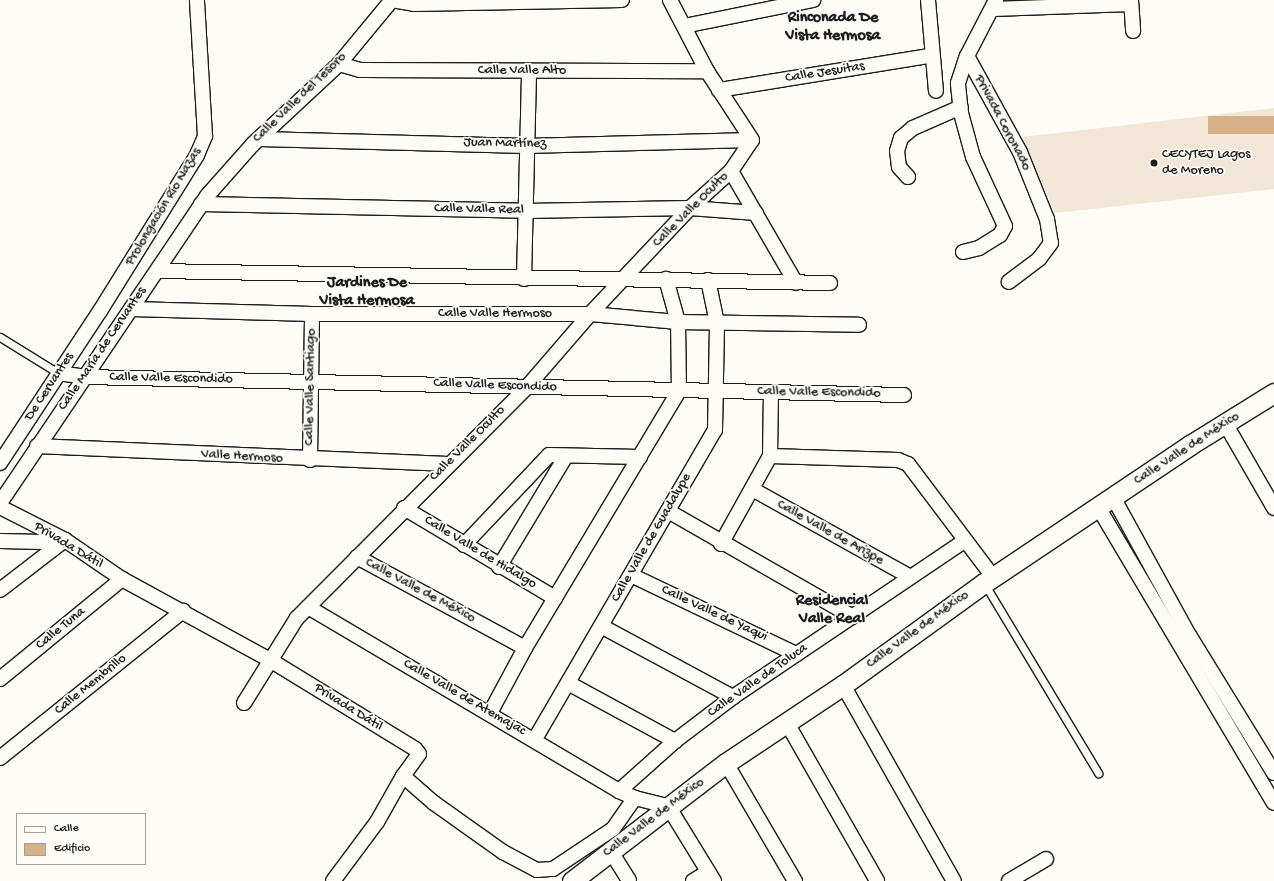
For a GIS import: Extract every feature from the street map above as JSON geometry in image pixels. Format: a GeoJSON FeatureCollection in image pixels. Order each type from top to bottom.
{"type":"FeatureCollection","features":[{"type":"Feature","properties":{"kind":"street","name":"Prolongación Río Nazas"},"geometry":{"type":"LineString","coordinates":[[100,311],[197,155],[205,136],[197,0]]}},
{"type":"Feature","properties":{"kind":"street"},"geometry":{"type":"LineString","coordinates":[[392,0],[414,4],[622,0]]}},
{"type":"Feature","properties":{"kind":"street","name":"Calle Valle del Tesoro"},"geometry":{"type":"LineString","coordinates":[[204,200],[259,138],[339,64],[392,0]]}},
{"type":"Feature","properties":{"kind":"street"},"geometry":{"type":"LineString","coordinates":[[670,0],[707,71],[752,140]]}},
{"type":"Feature","properties":{"kind":"street"},"geometry":{"type":"LineString","coordinates":[[684,26],[814,0]]}},
{"type":"Feature","properties":{"kind":"street"},"geometry":{"type":"LineString","coordinates":[[928,0],[930,56],[936,91]]}},
{"type":"Feature","properties":{"kind":"street"},"geometry":{"type":"LineString","coordinates":[[963,252],[979,248],[1000,235],[1005,226],[973,157],[961,107],[958,82],[967,56],[994,5],[1131,2],[1133,30]]}},
{"type":"Feature","properties":{"kind":"street","name":"Calle Jesuitas"},"geometry":{"type":"LineString","coordinates":[[719,90],[930,56]]}},
{"type":"Feature","properties":{"kind":"street","name":"Privada Coronado"},"geometry":{"type":"LineString","coordinates":[[967,56],[1020,152],[1047,218],[1051,243],[1039,259],[1009,282]]}},
{"type":"Feature","properties":{"kind":"street","name":"Calle Valle Alto"},"geometry":{"type":"LineString","coordinates":[[339,64],[360,70],[529,72],[707,71]]}},
{"type":"Feature","properties":{"kind":"street"},"geometry":{"type":"LineString","coordinates":[[524,279],[526,146],[529,72]]}},
{"type":"Feature","properties":{"kind":"street"},"geometry":{"type":"LineString","coordinates":[[908,177],[899,167],[897,151],[901,138],[913,128],[961,107]]}},
{"type":"Feature","properties":{"kind":"street","name":"Juan Martínez"},"geometry":{"type":"LineString","coordinates":[[259,138],[526,146],[752,140]]}},
{"type":"Feature","properties":{"kind":"street","name":"Calle Valle Oculto"},"geometry":{"type":"LineString","coordinates":[[244,703],[297,618],[404,508],[527,387],[590,314],[690,208],[731,171],[752,140]]}},
{"type":"Feature","properties":{"kind":"street"},"geometry":{"type":"LineString","coordinates":[[731,171],[796,283]]}},
{"type":"Feature","properties":{"kind":"street","name":"Calle Valle Real"},"geometry":{"type":"LineString","coordinates":[[204,200],[525,211],[690,208],[756,214]]}},
{"type":"Feature","properties":{"kind":"street","name":"Calle María de Cervantes"},"geometry":{"type":"LineString","coordinates":[[0,503],[204,200]]}},
{"type":"Feature","properties":{"kind":"street"},"geometry":{"type":"LineString","coordinates":[[157,271],[524,279],[625,277],[830,283]]}},
{"type":"Feature","properties":{"kind":"street"},"geometry":{"type":"LineString","coordinates":[[490,713],[525,648],[679,391],[678,322],[666,279]]}},
{"type":"Feature","properties":{"kind":"street","name":"Calle Valle de Guadalupe"},"geometry":{"type":"LineString","coordinates":[[535,739],[715,430],[716,323],[708,280]]}},
{"type":"Feature","properties":{"kind":"street","name":"Calle Valle Hermoso"},"geometry":{"type":"LineString","coordinates":[[131,309],[312,314],[590,314],[678,322],[859,325]]}},
{"type":"Feature","properties":{"kind":"street","name":"De Cervantes"},"geometry":{"type":"LineString","coordinates":[[0,463],[100,311]]}},
{"type":"Feature","properties":{"kind":"street","name":"Calle Valle Santiago"},"geometry":{"type":"LineString","coordinates":[[310,460],[312,314]]}},
{"type":"Feature","properties":{"kind":"street","name":"Calle Valle Escondido"},"geometry":{"type":"LineString","coordinates":[[58,374],[85,377],[904,395]]}},
{"type":"Feature","properties":{"kind":"street"},"geometry":{"type":"LineString","coordinates":[[721,544],[770,456],[771,392]]}},
{"type":"Feature","properties":{"kind":"street","name":"Calle Valle de México"},"geometry":{"type":"LineString","coordinates":[[572,881],[610,850],[726,763],[843,685],[988,580],[1105,502],[1274,393]]}},
{"type":"Feature","properties":{"kind":"street"},"geometry":{"type":"LineString","coordinates":[[1225,424],[1274,508]]}},
{"type":"Feature","properties":{"kind":"street","name":"Valle Hermoso"},"geometry":{"type":"LineString","coordinates":[[37,446],[310,460],[448,464]]}},
{"type":"Feature","properties":{"kind":"street"},"geometry":{"type":"LineString","coordinates":[[464,546],[549,455],[640,457]]}},
{"type":"Feature","properties":{"kind":"street"},"geometry":{"type":"LineString","coordinates":[[499,567],[566,456]]}},
{"type":"Feature","properties":{"kind":"street"},"geometry":{"type":"LineString","coordinates":[[770,456],[898,460],[908,464],[964,541],[988,580]]}},
{"type":"Feature","properties":{"kind":"street","name":"Calle Valle de Arizpe"},"geometry":{"type":"LineString","coordinates":[[752,489],[909,576]]}},
{"type":"Feature","properties":{"kind":"street"},"geometry":{"type":"LineString","coordinates":[[1105,502],[1223,688],[1274,773]]}},
{"type":"Feature","properties":{"kind":"street"},"geometry":{"type":"LineString","coordinates":[[1105,502],[1210,696],[1274,803]]}},
{"type":"Feature","properties":{"kind":"street","name":"Privada Dátil"},"geometry":{"type":"LineString","coordinates":[[0,507],[61,538],[122,580],[183,611],[270,660],[415,750],[419,754],[403,776]]}},
{"type":"Feature","properties":{"kind":"street","name":"Calle Valle de Hidalgo"},"geometry":{"type":"LineString","coordinates":[[404,508],[499,567],[555,598]]}},
{"type":"Feature","properties":{"kind":"street"},"geometry":{"type":"LineString","coordinates":[[668,511],[721,544],[853,617]]}},
{"type":"Feature","properties":{"kind":"street"},"geometry":{"type":"LineString","coordinates":[[0,541],[44,542],[61,538]]}},
{"type":"Feature","properties":{"kind":"street"},"geometry":{"type":"LineString","coordinates":[[0,590],[61,538]]}},
{"type":"Feature","properties":{"kind":"street","name":"Calle Valle de Toluca"},"geometry":{"type":"LineString","coordinates":[[619,791],[675,741],[733,697],[853,617],[909,576],[964,541]]}},
{"type":"Feature","properties":{"kind":"street","name":"Calle Valle de México"},"geometry":{"type":"LineString","coordinates":[[357,557],[525,648]]}},
{"type":"Feature","properties":{"kind":"street","name":"Calle Valle de Yaqui"},"geometry":{"type":"LineString","coordinates":[[631,575],[796,654]]}},
{"type":"Feature","properties":{"kind":"street","name":"Calle Tuna"},"geometry":{"type":"LineString","coordinates":[[0,679],[122,580]]}},
{"type":"Feature","properties":{"kind":"street","name":"Calle Valle de Atemajac"},"geometry":{"type":"LineString","coordinates":[[308,607],[535,739],[619,791],[635,798],[668,806]]}},
{"type":"Feature","properties":{"kind":"street","name":"Calle Membrillo"},"geometry":{"type":"LineString","coordinates":[[0,758],[183,611]]}},
{"type":"Feature","properties":{"kind":"street"},"geometry":{"type":"LineString","coordinates":[[600,626],[733,697]]}},
{"type":"Feature","properties":{"kind":"street"},"geometry":{"type":"LineString","coordinates":[[568,683],[675,741]]}},
{"type":"Feature","properties":{"kind":"street"},"geometry":{"type":"LineString","coordinates":[[843,685],[954,881]]}},
{"type":"Feature","properties":{"kind":"street"},"geometry":{"type":"LineString","coordinates":[[1210,696],[1223,688]]}},
{"type":"Feature","properties":{"kind":"street"},"geometry":{"type":"LineString","coordinates":[[787,723],[877,881]]}},
{"type":"Feature","properties":{"kind":"street"},"geometry":{"type":"LineString","coordinates":[[726,763],[795,881]]}},
{"type":"Feature","properties":{"kind":"street"},"geometry":{"type":"LineString","coordinates":[[333,881],[377,822],[403,776],[434,803],[503,852],[544,871],[613,828],[635,798]]}},
{"type":"Feature","properties":{"kind":"street"},"geometry":{"type":"LineString","coordinates":[[668,806],[711,876],[693,881]]}},
{"type":"Feature","properties":{"kind":"street"},"geometry":{"type":"LineString","coordinates":[[610,850],[629,881]]}},
{"type":"Feature","properties":{"kind":"street"},"geometry":{"type":"LineString","coordinates":[[1008,881],[1046,859]]}},
{"type":"Feature","properties":{"kind":"lane"},"geometry":{"type":"LineString","coordinates":[[0,337],[58,374]]}},
{"type":"Feature","properties":{"kind":"lane"},"geometry":{"type":"LineString","coordinates":[[988,580],[1098,773]]}},
{"type":"Feature","properties":{"kind":"shaded area","name":"CECYTEJ Lagos de Moreno"},"geometry":{"type":"Polygon","coordinates":[[[1274,108],[1274,189],[1055,213],[1022,137],[1274,108]]]}},
{"type":"Feature","properties":{"kind":"building","name":"CECYTEJ Lagos de Moreno"},"geometry":{"type":"Polygon","coordinates":[[[1208,116],[1274,116],[1274,134],[1208,134],[1208,116]]]}},
{"type":"Feature","properties":{"kind":"place","name":"CECYTEJ Lagos de Moreno"},"geometry":{"type":"Point","coordinates":[1154,163]}},
{"type":"Feature","properties":{"kind":"district","name":"Rinconada De Vista Hermosa"},"geometry":{"type":"Point","coordinates":[833,28]}},
{"type":"Feature","properties":{"kind":"district","name":"Jardines De Vista Hermosa"},"geometry":{"type":"Point","coordinates":[367,293]}},
{"type":"Feature","properties":{"kind":"district","name":"Residencial Valle Real"},"geometry":{"type":"Point","coordinates":[832,611]}}]}
